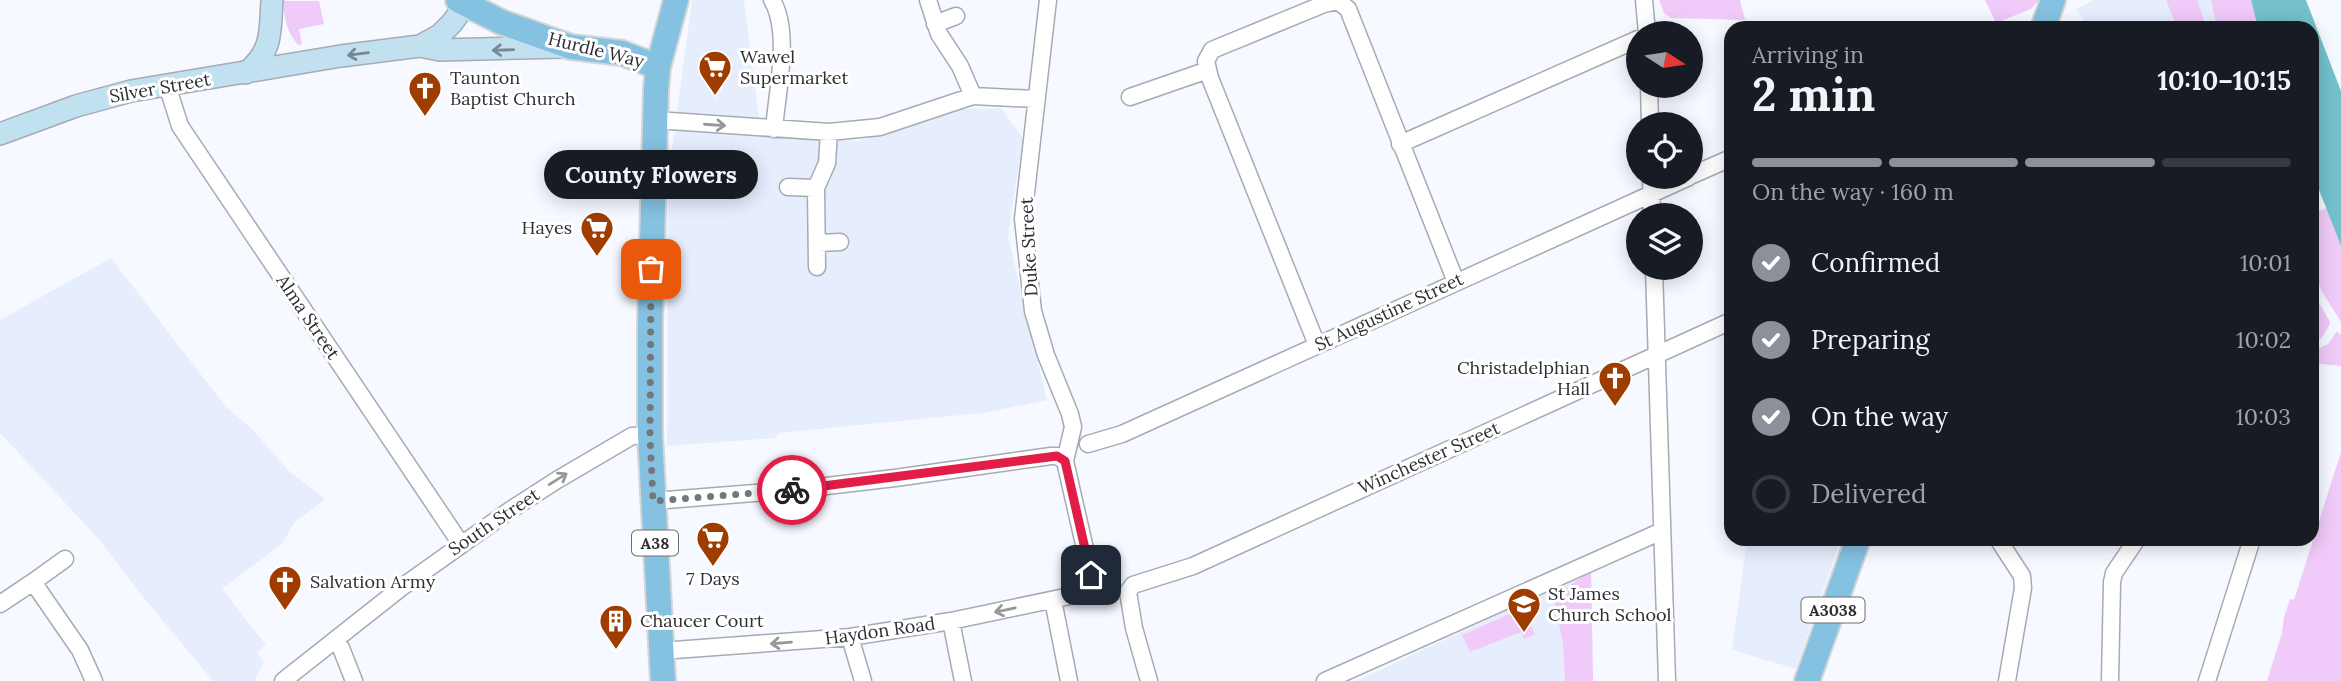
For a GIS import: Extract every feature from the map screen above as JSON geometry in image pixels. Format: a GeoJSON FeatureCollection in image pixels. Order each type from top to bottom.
{"type":"FeatureCollection","features":[{"type":"Feature","properties":{"kind":"main road"},"geometry":{"type":"LineString","coordinates":[[246,73],[263,56],[270,41],[272,0]]}},
{"type":"Feature","properties":{"kind":"main road"},"geometry":{"type":"LineString","coordinates":[[658,67],[676,0]]}},
{"type":"Feature","properties":{"kind":"main road"},"geometry":{"type":"LineString","coordinates":[[2046,21],[2053,0]]}},
{"type":"Feature","properties":{"kind":"main road","name":"Hurdle Way"},"geometry":{"type":"LineString","coordinates":[[461,2],[501,22],[571,47],[622,53],[658,67]]}},
{"type":"Feature","properties":{"kind":"main road","name":"Silver Street"},"geometry":{"type":"LineString","coordinates":[[0,134],[98,99],[297,63],[420,46],[440,35],[452,23],[461,2]]}},
{"type":"Feature","properties":{"kind":"main road"},"geometry":{"type":"LineString","coordinates":[[270,41],[283,56],[297,63]]}},
{"type":"Feature","properties":{"kind":"main road"},"geometry":{"type":"LineString","coordinates":[[420,46],[440,50],[571,47]]}},
{"type":"Feature","properties":{"kind":"main road","name":"A38"},"geometry":{"type":"LineString","coordinates":[[658,67],[650,323],[650,435],[663,681]]}},
{"type":"Feature","properties":{"kind":"main road","name":"A3038"},"geometry":{"type":"LineString","coordinates":[[1807,681],[1855,546]]}},
{"type":"Feature","properties":{"kind":"street"},"geometry":{"type":"LineString","coordinates":[[772,0],[779,12],[782,31],[774,129]]}},
{"type":"Feature","properties":{"kind":"street"},"geometry":{"type":"LineString","coordinates":[[928,0],[935,24],[960,66],[973,96]]}},
{"type":"Feature","properties":{"kind":"street","name":"Duke Street"},"geometry":{"type":"LineString","coordinates":[[1048,0],[1023,219],[1032,312],[1073,427],[1068,453]]}},
{"type":"Feature","properties":{"kind":"street"},"geometry":{"type":"LineString","coordinates":[[1317,345],[1207,66],[1212,50],[1339,0],[1348,9],[1456,282]]}},
{"type":"Feature","properties":{"kind":"street"},"geometry":{"type":"LineString","coordinates":[[1644,0],[1646,21]]}},
{"type":"Feature","properties":{"kind":"street"},"geometry":{"type":"LineString","coordinates":[[935,24],[956,16]]}},
{"type":"Feature","properties":{"kind":"street"},"geometry":{"type":"LineString","coordinates":[[1400,145],[1626,44]]}},
{"type":"Feature","properties":{"kind":"street"},"geometry":{"type":"LineString","coordinates":[[1130,97],[1207,66]]}},
{"type":"Feature","properties":{"kind":"street","name":"Alma Street"},"geometry":{"type":"LineString","coordinates":[[167,85],[180,126],[461,544]]}},
{"type":"Feature","properties":{"kind":"street"},"geometry":{"type":"LineString","coordinates":[[656,120],[829,132],[880,127],[973,96],[1035,99]]}},
{"type":"Feature","properties":{"kind":"street"},"geometry":{"type":"LineString","coordinates":[[817,267],[816,188],[827,163],[829,132]]}},
{"type":"Feature","properties":{"kind":"street","name":"St Augustine Street"},"geometry":{"type":"LineString","coordinates":[[1703,170],[1724,161]]}},
{"type":"Feature","properties":{"kind":"street"},"geometry":{"type":"LineString","coordinates":[[788,187],[816,188]]}},
{"type":"Feature","properties":{"kind":"street"},"geometry":{"type":"LineString","coordinates":[[1652,189],[1652,203]]}},
{"type":"Feature","properties":{"kind":"street","name":"St Augustine Street"},"geometry":{"type":"LineString","coordinates":[[1088,444],[1122,434],[1663,189]]}},
{"type":"Feature","properties":{"kind":"street"},"geometry":{"type":"LineString","coordinates":[[818,243],[840,242]]}},
{"type":"Feature","properties":{"kind":"street"},"geometry":{"type":"LineString","coordinates":[[1654,280],[1667,681]]}},
{"type":"Feature","properties":{"kind":"street","name":"Winchester Street"},"geometry":{"type":"LineString","coordinates":[[1149,681],[1134,628],[1128,592],[1133,584],[1193,566],[1724,324]]}},
{"type":"Feature","properties":{"kind":"street","name":"South Street"},"geometry":{"type":"LineString","coordinates":[[283,681],[461,544],[557,480],[632,436],[650,435]]}},
{"type":"Feature","properties":{"kind":"street"},"geometry":{"type":"LineString","coordinates":[[653,501],[869,481],[984,467],[1068,453]]}},
{"type":"Feature","properties":{"kind":"street","name":"Haydon Road"},"geometry":{"type":"LineString","coordinates":[[661,651],[850,637],[951,621],[1084,593],[1091,583],[1068,453]]}},
{"type":"Feature","properties":{"kind":"street"},"geometry":{"type":"LineString","coordinates":[[1325,681],[1662,531]]}},
{"type":"Feature","properties":{"kind":"street"},"geometry":{"type":"LineString","coordinates":[[2003,546],[2022,576],[2023,588],[2007,681]]}},
{"type":"Feature","properties":{"kind":"street"},"geometry":{"type":"LineString","coordinates":[[2109,681],[2112,582],[2114,573],[2132,546]]}},
{"type":"Feature","properties":{"kind":"street"},"geometry":{"type":"LineString","coordinates":[[2207,681],[2250,546]]}},
{"type":"Feature","properties":{"kind":"street"},"geometry":{"type":"LineString","coordinates":[[0,604],[65,559]]}},
{"type":"Feature","properties":{"kind":"street"},"geometry":{"type":"LineString","coordinates":[[33,582],[80,650],[94,681]]}},
{"type":"Feature","properties":{"kind":"street"},"geometry":{"type":"LineString","coordinates":[[1053,600],[1069,681]]}},
{"type":"Feature","properties":{"kind":"street"},"geometry":{"type":"LineString","coordinates":[[951,621],[962,681]]}},
{"type":"Feature","properties":{"kind":"street"},"geometry":{"type":"LineString","coordinates":[[850,637],[863,681]]}},
{"type":"Feature","properties":{"kind":"street"},"geometry":{"type":"LineString","coordinates":[[335,640],[354,681]]}},
{"type":"Feature","properties":{"kind":"shaded area"},"geometry":{"type":"Polygon","coordinates":[[[692,0],[744,0],[761,135],[859,141],[956,109],[1001,108],[1023,138],[1008,236],[1047,400],[982,413],[779,433],[775,438],[667,446],[668,178],[692,0]]]}},
{"type":"Feature","properties":{"kind":"shaded area"},"geometry":{"type":"Polygon","coordinates":[[[1659,0],[1740,0],[1745,20],[1671,18],[1664,13],[1659,0]]]}},
{"type":"Feature","properties":{"kind":"shaded area"},"geometry":{"type":"Polygon","coordinates":[[[1985,0],[2039,0],[2031,9],[1995,21],[1985,0]]]}},
{"type":"Feature","properties":{"kind":"shaded area"},"geometry":{"type":"Polygon","coordinates":[[[2094,0],[2211,0],[2216,21],[2083,21],[2077,9],[2094,0]]]}},
{"type":"Feature","properties":{"kind":"shaded area"},"geometry":{"type":"Polygon","coordinates":[[[2166,0],[2197,0],[2204,21],[2174,21],[2166,0]]]}},
{"type":"Feature","properties":{"kind":"shaded area"},"geometry":{"type":"Polygon","coordinates":[[[2211,0],[2251,0],[2256,21],[2216,21],[2211,0]]]}},
{"type":"Feature","properties":{"kind":"shaded area"},"geometry":{"type":"Polygon","coordinates":[[[284,1],[319,1],[324,24],[299,29],[302,44],[298,45],[288,30],[284,1]]]}},
{"type":"Feature","properties":{"kind":"shaded area"},"geometry":{"type":"Polygon","coordinates":[[[2327,208],[2341,246],[2341,322],[2319,284],[2319,211],[2327,208]]]}},
{"type":"Feature","properties":{"kind":"shaded area"},"geometry":{"type":"Polygon","coordinates":[[[111,258],[226,407],[252,429],[288,470],[325,499],[294,523],[282,544],[222,589],[266,645],[257,653],[264,662],[254,681],[213,681],[97,537],[0,433],[0,320],[111,258]]]}},
{"type":"Feature","properties":{"kind":"shaded area"},"geometry":{"type":"Polygon","coordinates":[[[2319,302],[2330,322],[2319,340],[2319,302]]]}},
{"type":"Feature","properties":{"kind":"shaded area"},"geometry":{"type":"Polygon","coordinates":[[[2337,331],[2341,335],[2341,366],[2319,364],[2319,348],[2328,344],[2337,331]]]}},
{"type":"Feature","properties":{"kind":"shaded area"},"geometry":{"type":"Polygon","coordinates":[[[2341,452],[2341,681],[2267,681],[2290,599],[2294,600],[2311,546],[2319,546],[2319,521],[2341,452]]]}},
{"type":"Feature","properties":{"kind":"shaded area"},"geometry":{"type":"Polygon","coordinates":[[[1746,546],[1839,546],[1796,669],[1732,650],[1746,546]]]}},
{"type":"Feature","properties":{"kind":"shaded area","name":"St James Church School"},"geometry":{"type":"Polygon","coordinates":[[[1591,571],[1593,681],[1356,681],[1367,676],[1591,571]]]}},
{"type":"Feature","properties":{"kind":"shaded area"},"geometry":{"type":"Polygon","coordinates":[[[1591,571],[1593,681],[1565,681],[1556,595],[1591,571]]]}},
{"type":"Feature","properties":{"kind":"shaded area"},"geometry":{"type":"Polygon","coordinates":[[[1521,609],[1531,611],[1531,626],[1535,634],[1524,639],[1521,632],[1470,652],[1462,635],[1521,609]]]}},
{"type":"Feature","properties":{"kind":"water"},"geometry":{"type":"Polygon","coordinates":[[[2251,0],[2306,0],[2314,21],[2256,21],[2251,0]]]}},
{"type":"Feature","properties":{"kind":"water"},"geometry":{"type":"Polygon","coordinates":[[[2319,34],[2341,91],[2341,246],[2319,190],[2319,34]]]}},
{"type":"Feature","properties":{"kind":"way so far"},"geometry":{"type":"LineString","coordinates":[[651,269],[650,435],[653,501],[792,490]]}},
{"type":"Feature","properties":{"kind":"place","name":"Wawel Supermarket"},"geometry":{"type":"Point","coordinates":[715,97]}},
{"type":"Feature","properties":{"kind":"place","name":"Taunton Baptist Church"},"geometry":{"type":"Point","coordinates":[425,118]}},
{"type":"Feature","properties":{"kind":"place","name":"Hayes"},"geometry":{"type":"Point","coordinates":[597,258]}},
{"type":"Feature","properties":{"kind":"place","name":"County Flowers"},"geometry":{"type":"Point","coordinates":[651,269]}},
{"type":"Feature","properties":{"kind":"place","name":"Christadelphian Hall"},"geometry":{"type":"Point","coordinates":[1615,408]}},
{"type":"Feature","properties":{"kind":"place","name":"7 Days"},"geometry":{"type":"Point","coordinates":[713,568]}},
{"type":"Feature","properties":{"kind":"place","name":"Salvation Army"},"geometry":{"type":"Point","coordinates":[285,612]}},
{"type":"Feature","properties":{"kind":"place","name":"St James Church School"},"geometry":{"type":"Point","coordinates":[1524,634]}},
{"type":"Feature","properties":{"kind":"place","name":"Chaucer Court"},"geometry":{"type":"Point","coordinates":[616,651]}},
{"type":"Feature","properties":{"kind":"route"},"geometry":{"type":"LineString","coordinates":[[792,490],[1057,456],[1065,461],[1091,575]]}}]}
